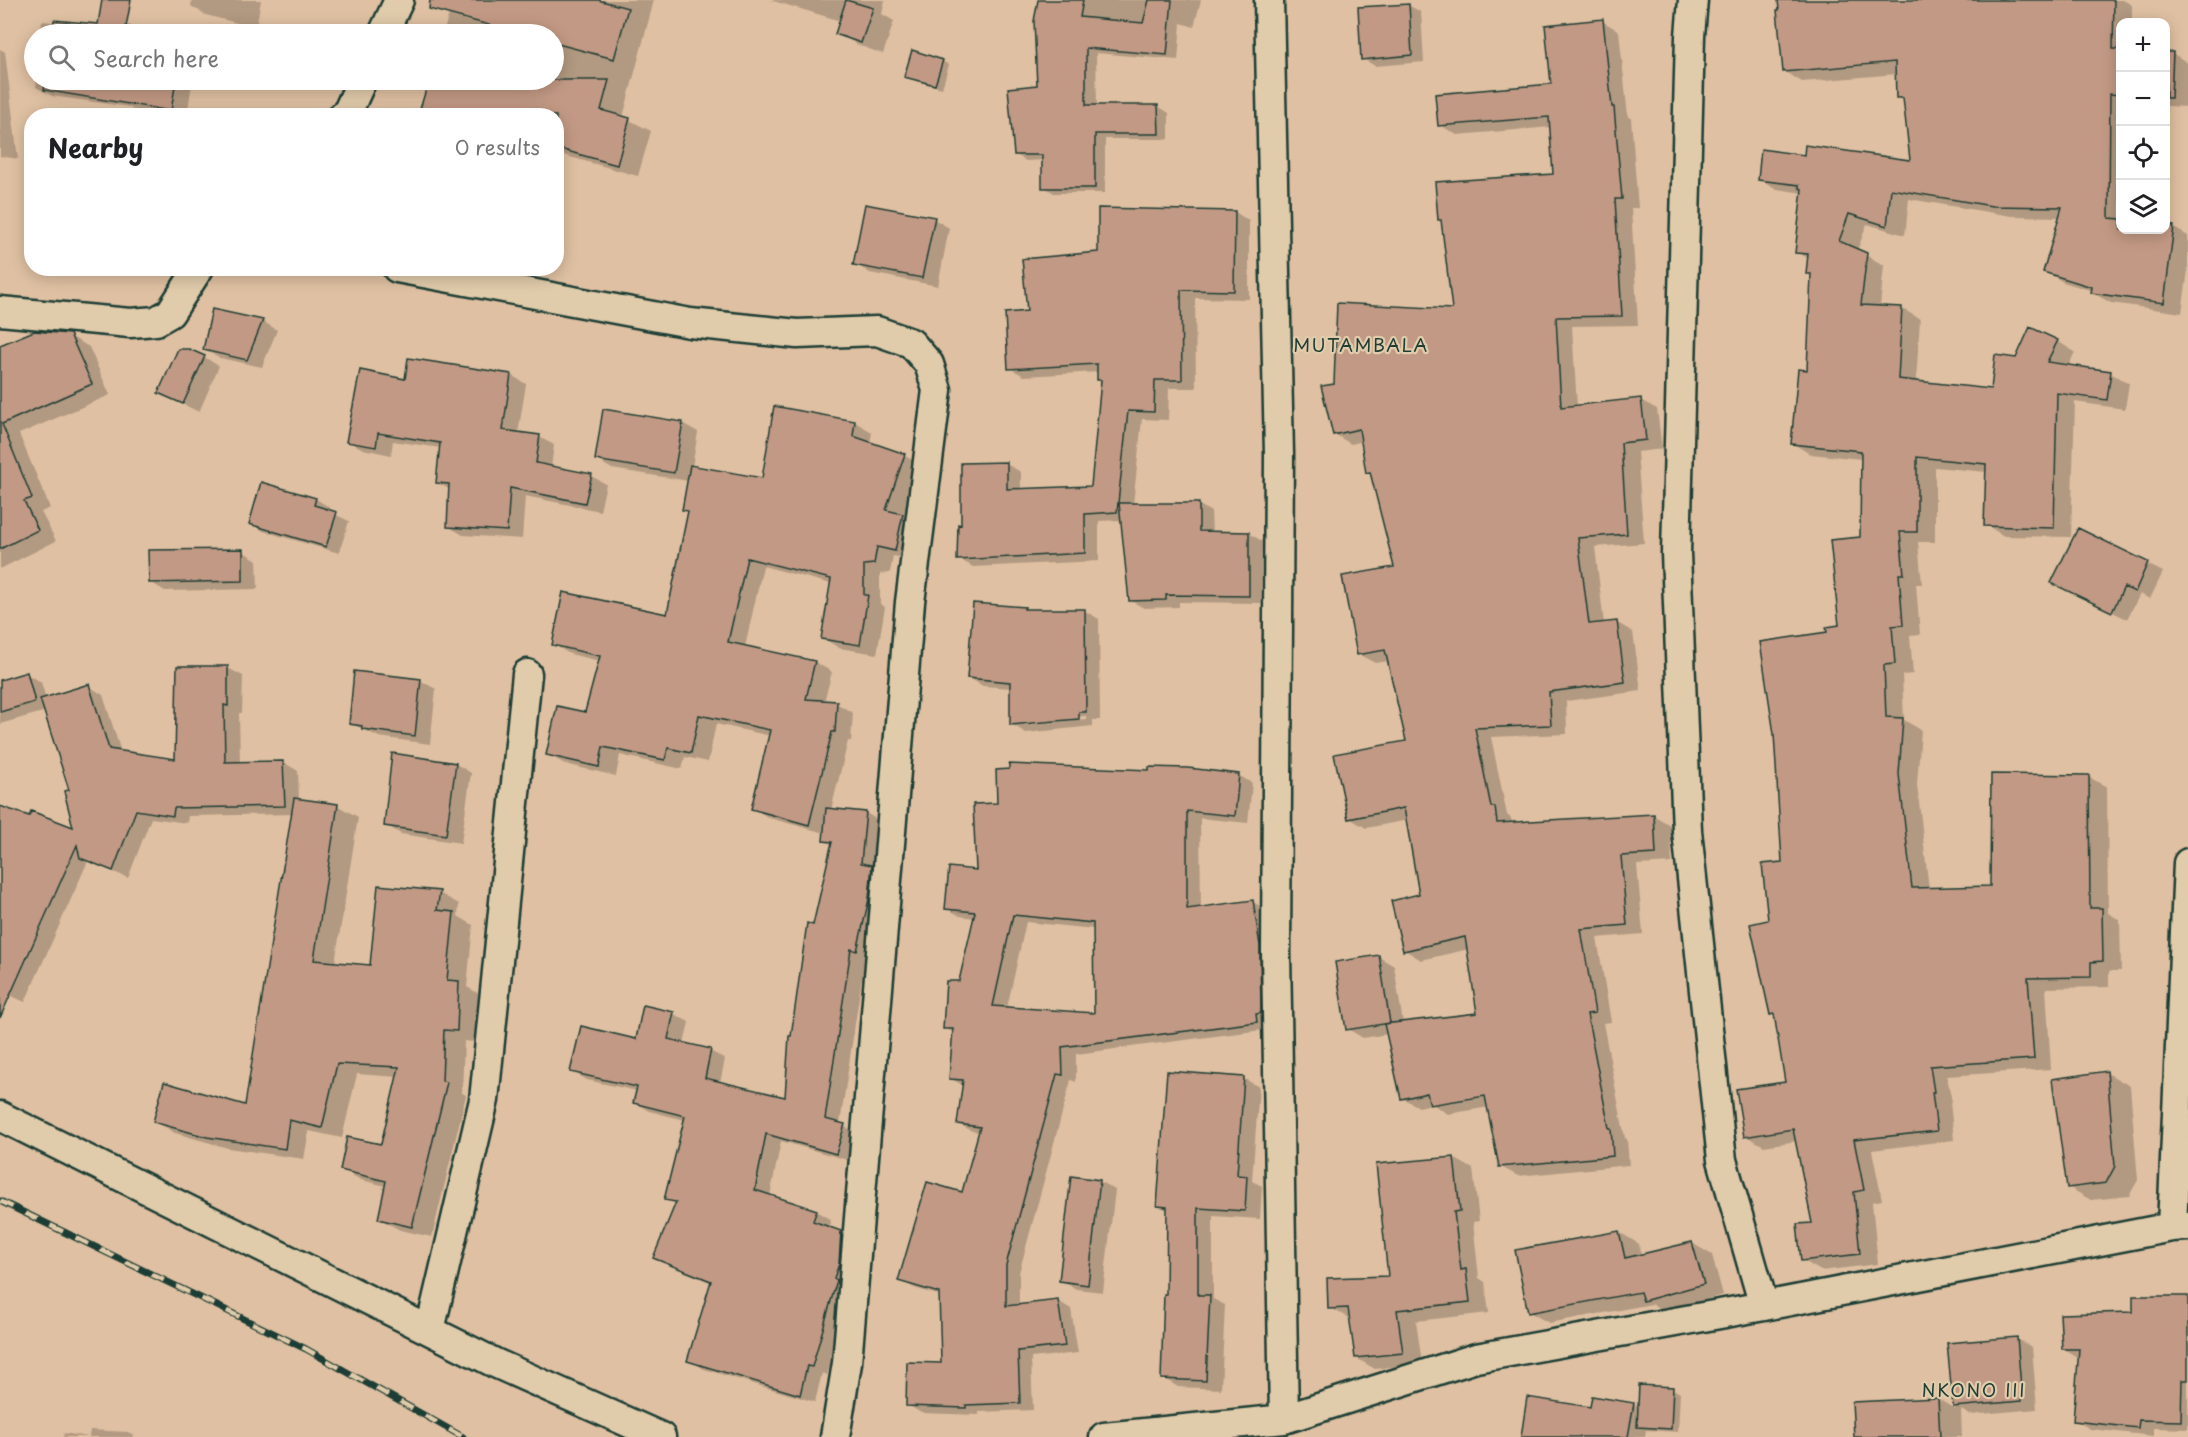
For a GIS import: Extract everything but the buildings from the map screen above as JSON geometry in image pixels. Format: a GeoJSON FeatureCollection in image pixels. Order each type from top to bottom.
{"type":"FeatureCollection","features":[{"type":"Feature","properties":{"kind":"street"},"geometry":{"type":"LineString","coordinates":[[388,24],[399,0]]}},
{"type":"Feature","properties":{"kind":"street"},"geometry":{"type":"LineString","coordinates":[[1269,0],[1279,454],[1276,952],[1284,1419]]}},
{"type":"Feature","properties":{"kind":"street"},"geometry":{"type":"LineString","coordinates":[[1693,0],[1690,36],[1676,553],[1687,831],[1722,1160],[1764,1306]]}},
{"type":"Feature","properties":{"kind":"street"},"geometry":{"type":"LineString","coordinates":[[349,108],[357,90]]}},
{"type":"Feature","properties":{"kind":"street"},"geometry":{"type":"LineString","coordinates":[[0,311],[130,323],[156,321],[170,313],[194,276]]}},
{"type":"Feature","properties":{"kind":"street"},"geometry":{"type":"LineString","coordinates":[[440,276],[690,323],[796,334],[877,331],[911,344],[929,364],[937,390],[910,602],[847,1363],[835,1437]]}},
{"type":"Feature","properties":{"kind":"street"},"geometry":{"type":"LineString","coordinates":[[430,1330],[484,1100],[527,674]]}},
{"type":"Feature","properties":{"kind":"street"},"geometry":{"type":"LineString","coordinates":[[1104,1437],[1284,1419],[1476,1358],[1764,1306],[2180,1226],[2188,863]]}},
{"type":"Feature","properties":{"kind":"street"},"geometry":{"type":"LineString","coordinates":[[0,1116],[495,1363],[661,1437]]}},
{"type":"Feature","properties":{"kind":"railway"},"geometry":{"type":"LineString","coordinates":[[0,1201],[306,1349],[463,1437]]}},
{"type":"Feature","properties":{"kind":"district","name":"MUTAMBALA"},"geometry":{"type":"Point","coordinates":[1361,344]}},
{"type":"Feature","properties":{"kind":"district","name":"NKONO III"},"geometry":{"type":"Point","coordinates":[1974,1389]}}]}
